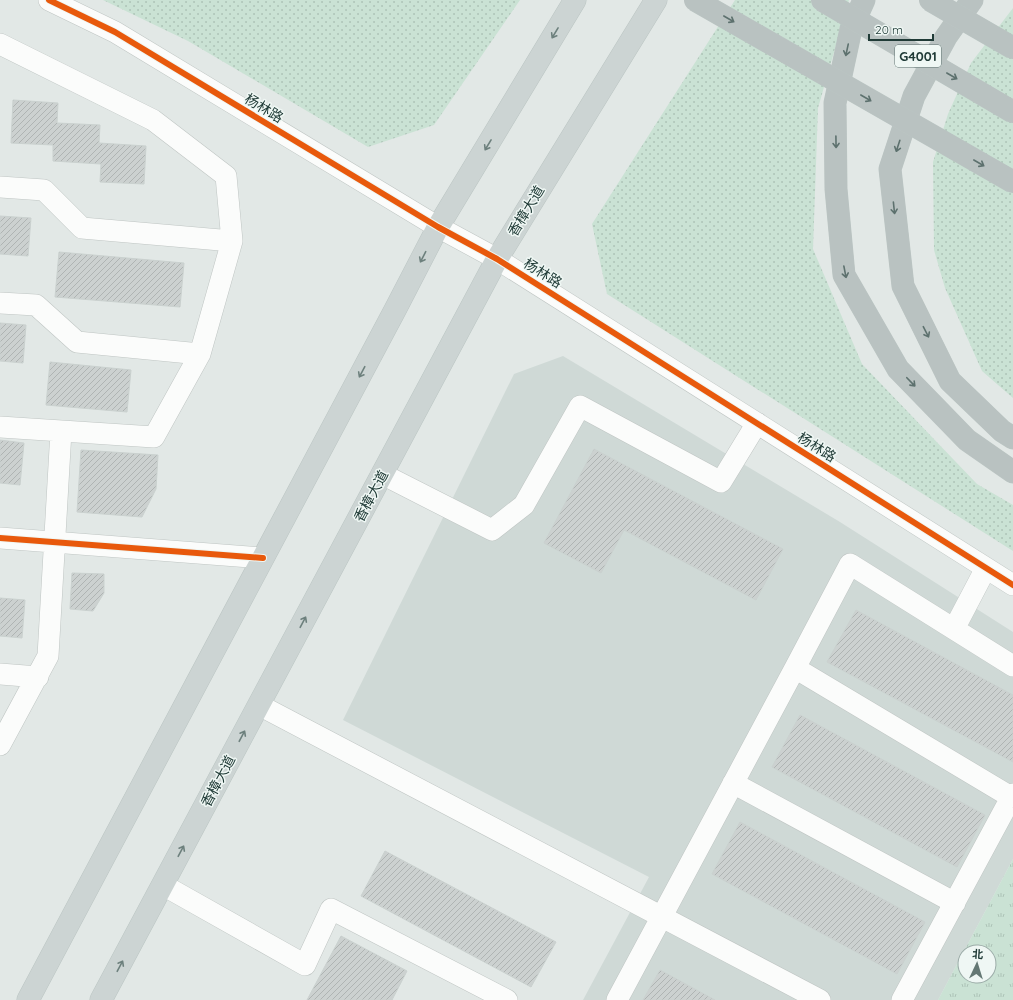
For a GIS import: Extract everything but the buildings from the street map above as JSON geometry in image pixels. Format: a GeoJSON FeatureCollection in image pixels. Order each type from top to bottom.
{"type":"FeatureCollection","features":[{"type":"Feature","properties":{"kind":"highway"},"geometry":{"type":"LineString","coordinates":[[695,0],[1013,182]]}},
{"type":"Feature","properties":{"kind":"highway","name":"G4001"},"geometry":{"type":"LineString","coordinates":[[822,0],[1013,112]]}},
{"type":"Feature","properties":{"kind":"highway"},"geometry":{"type":"LineString","coordinates":[[864,0],[851,29],[835,103],[836,189],[844,275],[898,369],[967,440],[1013,472]]}},
{"type":"Feature","properties":{"kind":"highway"},"geometry":{"type":"LineString","coordinates":[[930,0],[1013,48]]}},
{"type":"Feature","properties":{"kind":"highway"},"geometry":{"type":"LineString","coordinates":[[972,0],[946,37],[914,96],[890,169],[903,286],[950,380],[1002,431],[1013,438]]}},
{"type":"Feature","properties":{"kind":"main road"},"geometry":{"type":"LineString","coordinates":[[28,1000],[438,227],[575,0]]}},
{"type":"Feature","properties":{"kind":"main road","name":"香樟大道"},"geometry":{"type":"LineString","coordinates":[[101,1000],[497,259],[656,0]]}},
{"type":"Feature","properties":{"kind":"street","name":"杨林路"},"geometry":{"type":"LineString","coordinates":[[50,0],[115,32],[438,227],[497,259],[1013,585]]}},
{"type":"Feature","properties":{"kind":"street"},"geometry":{"type":"LineString","coordinates":[[0,44],[153,120],[226,176],[232,241],[200,354],[154,437],[0,427]]}},
{"type":"Feature","properties":{"kind":"street"},"geometry":{"type":"LineString","coordinates":[[0,187],[44,190],[82,228],[232,241]]}},
{"type":"Feature","properties":{"kind":"street"},"geometry":{"type":"LineString","coordinates":[[0,303],[36,305],[77,342],[200,354]]}},
{"type":"Feature","properties":{"kind":"street"},"geometry":{"type":"LineString","coordinates":[[382,474],[492,530],[524,505],[580,406],[721,482],[757,423]]}},
{"type":"Feature","properties":{"kind":"street"},"geometry":{"type":"LineString","coordinates":[[0,745],[48,656],[61,431]]}},
{"type":"Feature","properties":{"kind":"street"},"geometry":{"type":"LineString","coordinates":[[0,538],[263,558]]}},
{"type":"Feature","properties":{"kind":"street"},"geometry":{"type":"LineString","coordinates":[[617,1000],[850,564],[1013,666]]}},
{"type":"Feature","properties":{"kind":"street"},"geometry":{"type":"LineString","coordinates":[[954,629],[986,568]]}},
{"type":"Feature","properties":{"kind":"street"},"geometry":{"type":"LineString","coordinates":[[795,668],[1012,796],[902,1000]]}},
{"type":"Feature","properties":{"kind":"street"},"geometry":{"type":"LineString","coordinates":[[0,674],[38,677]]}},
{"type":"Feature","properties":{"kind":"street"},"geometry":{"type":"LineString","coordinates":[[259,705],[820,1000]]}},
{"type":"Feature","properties":{"kind":"street"},"geometry":{"type":"LineString","coordinates":[[733,783],[954,903]]}},
{"type":"Feature","properties":{"kind":"street"},"geometry":{"type":"LineString","coordinates":[[163,884],[305,965],[332,910],[507,1000]]}},
{"type":"Feature","properties":{"kind":"shaded area"},"geometry":{"type":"Polygon","coordinates":[[[563,356],[840,522],[1013,632],[1013,859],[968,944],[957,944],[957,964],[938,1000],[583,1000],[649,877],[343,720],[514,374],[563,356]]]}},
{"type":"Feature","properties":{"kind":"green space"},"geometry":{"type":"Polygon","coordinates":[[[103,0],[520,0],[434,125],[368,147],[188,41],[103,0]]]}},
{"type":"Feature","properties":{"kind":"green space"},"geometry":{"type":"Polygon","coordinates":[[[735,0],[849,0],[818,108],[813,249],[862,364],[977,484],[1013,505],[1013,551],[607,294],[592,224],[735,0]]]}},
{"type":"Feature","properties":{"kind":"green space"},"geometry":{"type":"Polygon","coordinates":[[[1013,8],[1013,398],[982,371],[945,288],[934,250],[933,162],[948,114],[971,63],[1013,8]]]}},
{"type":"Feature","properties":{"kind":"green space"},"geometry":{"type":"Polygon","coordinates":[[[1013,859],[1013,1000],[938,1000],[957,964],[957,984],[997,984],[997,944],[968,944],[1013,859]]]}},
{"type":"Feature","properties":{"kind":"cycle path"},"geometry":{"type":"LineString","coordinates":[[49,0],[115,32],[438,227],[497,259],[1013,585]]}},
{"type":"Feature","properties":{"kind":"cycle path"},"geometry":{"type":"LineString","coordinates":[[0,538],[263,558]]}}]}
